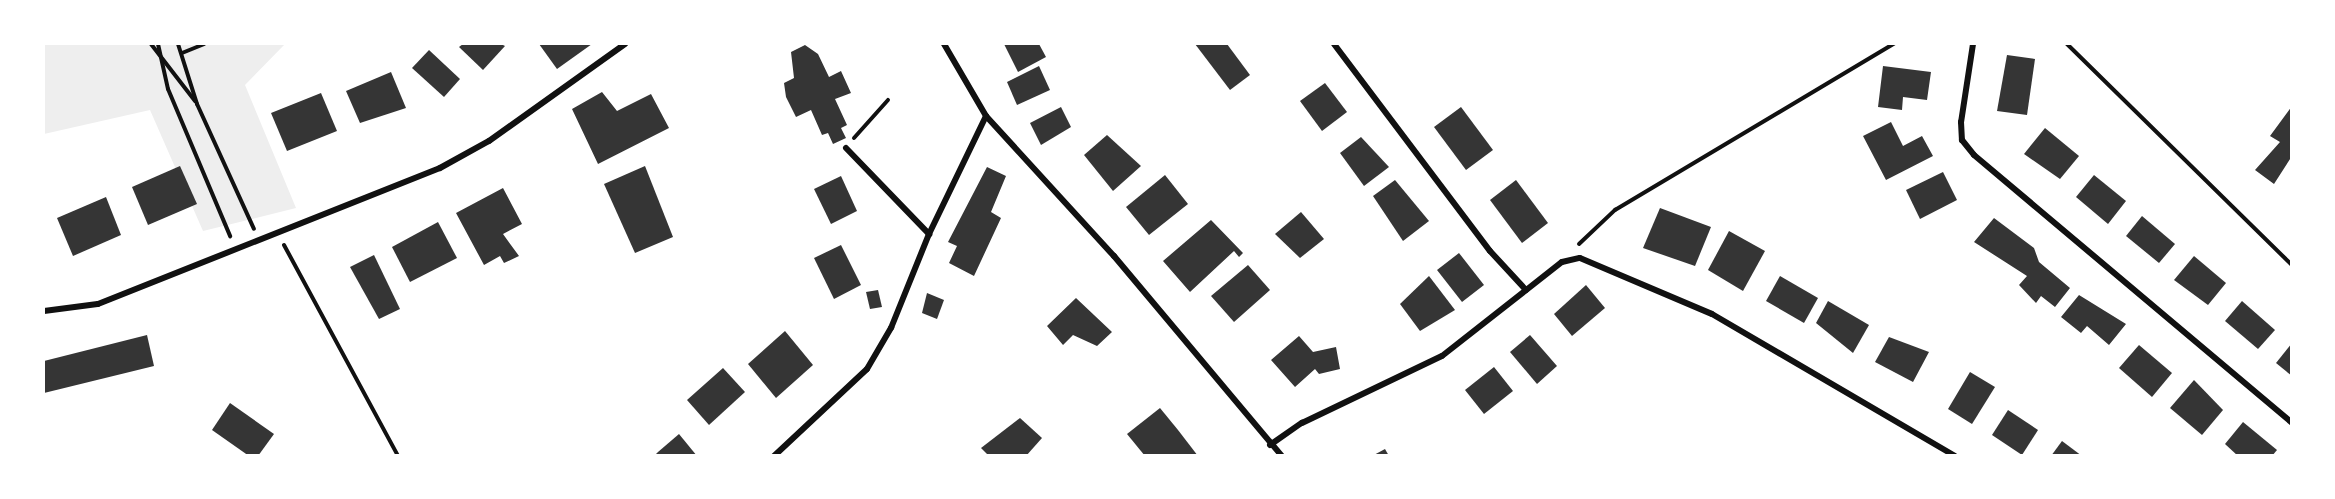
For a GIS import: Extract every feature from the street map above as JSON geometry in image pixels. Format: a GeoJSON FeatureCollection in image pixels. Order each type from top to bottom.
{"type":"FeatureCollection","features":[{"type":"Feature","properties":{"kind":"street"},"geometry":{"type":"LineString","coordinates":[[44,311],[98,304],[440,168],[489,141],[626,44]]}},
{"type":"Feature","properties":{"kind":"street"},"geometry":{"type":"LineString","coordinates":[[944,44],[986,117],[1114,256],[1270,445],[1282,456]]}},
{"type":"Feature","properties":{"kind":"street"},"geometry":{"type":"LineString","coordinates":[[1334,44],[1490,251],[1526,291]]}},
{"type":"Feature","properties":{"kind":"street"},"geometry":{"type":"LineString","coordinates":[[1974,44],[1960,123],[1962,140],[1974,154],[2292,423]]}},
{"type":"Feature","properties":{"kind":"street"},"geometry":{"type":"LineString","coordinates":[[774,456],[867,369],[891,328],[928,234],[986,117]]}},
{"type":"Feature","properties":{"kind":"street"},"geometry":{"type":"LineString","coordinates":[[846,148],[928,234]]}},
{"type":"Feature","properties":{"kind":"street"},"geometry":{"type":"LineString","coordinates":[[1270,445],[1302,423],[1442,356],[1570,258],[1589,261],[1712,314],[1955,456]]}},
{"type":"Feature","properties":{"kind":"path"},"geometry":{"type":"LineString","coordinates":[[152,44],[197,104]]}},
{"type":"Feature","properties":{"kind":"path"},"geometry":{"type":"LineString","coordinates":[[158,44],[157,50],[236,250]]}},
{"type":"Feature","properties":{"kind":"path"},"geometry":{"type":"LineString","coordinates":[[178,44],[197,104],[260,241]]}},
{"type":"Feature","properties":{"kind":"path"},"geometry":{"type":"LineString","coordinates":[[182,53],[204,44]]}},
{"type":"Feature","properties":{"kind":"path"},"geometry":{"type":"LineString","coordinates":[[1570,258],[1615,210],[1894,44]]}},
{"type":"Feature","properties":{"kind":"path"},"geometry":{"type":"LineString","coordinates":[[2067,44],[2292,265]]}},
{"type":"Feature","properties":{"kind":"path"},"geometry":{"type":"LineString","coordinates":[[846,148],[888,100]]}},
{"type":"Feature","properties":{"kind":"path"},"geometry":{"type":"LineString","coordinates":[[278,234],[398,456]]}},
{"type":"Feature","properties":{"kind":"shaded area"},"geometry":{"type":"Polygon","coordinates":[[[44,44],[285,44],[245,85],[296,208],[203,231],[150,110],[44,134],[44,44]]]}},
{"type":"Feature","properties":{"kind":"building"},"geometry":{"type":"Polygon","coordinates":[[[463,44],[501,44],[505,46],[483,70],[459,47],[463,44]]]}},
{"type":"Feature","properties":{"kind":"building"},"geometry":{"type":"Polygon","coordinates":[[[539,44],[592,44],[557,69],[539,44]]]}},
{"type":"Feature","properties":{"kind":"building"},"geometry":{"type":"Polygon","coordinates":[[[1004,44],[1039,44],[1046,57],[1018,72],[1004,44]]]}},
{"type":"Feature","properties":{"kind":"building"},"geometry":{"type":"Polygon","coordinates":[[[1195,44],[1227,44],[1250,75],[1230,90],[1195,44]]]}},
{"type":"Feature","properties":{"kind":"building"},"geometry":{"type":"Polygon","coordinates":[[[805,45],[818,54],[829,77],[841,71],[851,93],[835,99],[847,125],[841,128],[846,138],[833,144],[828,133],[822,135],[811,110],[796,117],[786,97],[784,83],[794,78],[791,52],[805,45]]]}},
{"type":"Feature","properties":{"kind":"building"},"geometry":{"type":"Polygon","coordinates":[[[429,50],[460,79],[444,97],[412,68],[429,50]]]}},
{"type":"Feature","properties":{"kind":"building"},"geometry":{"type":"Polygon","coordinates":[[[2007,55],[2035,59],[2027,115],[1997,111],[2007,55]]]}},
{"type":"Feature","properties":{"kind":"building"},"geometry":{"type":"Polygon","coordinates":[[[1039,66],[1050,90],[1017,105],[1007,82],[1039,66]]]}},
{"type":"Feature","properties":{"kind":"building"},"geometry":{"type":"Polygon","coordinates":[[[1883,66],[1931,72],[1927,100],[1903,97],[1902,110],[1878,107],[1883,66]]]}},
{"type":"Feature","properties":{"kind":"building"},"geometry":{"type":"Polygon","coordinates":[[[391,72],[406,108],[360,123],[346,91],[391,72]]]}},
{"type":"Feature","properties":{"kind":"building"},"geometry":{"type":"Polygon","coordinates":[[[1325,83],[1347,112],[1322,131],[1300,101],[1325,83]]]}},
{"type":"Feature","properties":{"kind":"building"},"geometry":{"type":"Polygon","coordinates":[[[602,92],[617,111],[651,94],[669,128],[598,164],[572,109],[602,92]]]}},
{"type":"Feature","properties":{"kind":"building"},"geometry":{"type":"Polygon","coordinates":[[[321,93],[337,131],[287,151],[271,113],[321,93]]]}},
{"type":"Feature","properties":{"kind":"building"},"geometry":{"type":"Polygon","coordinates":[[[2292,106],[2292,156],[2274,184],[2255,170],[2280,142],[2270,136],[2292,106]]]}},
{"type":"Feature","properties":{"kind":"building"},"geometry":{"type":"Polygon","coordinates":[[[1061,107],[1071,127],[1041,145],[1030,123],[1061,107]]]}},
{"type":"Feature","properties":{"kind":"building"},"geometry":{"type":"Polygon","coordinates":[[[1461,107],[1493,150],[1466,170],[1434,127],[1461,107]]]}},
{"type":"Feature","properties":{"kind":"building"},"geometry":{"type":"Polygon","coordinates":[[[1891,122],[1903,146],[1922,136],[1933,156],[1886,180],[1863,136],[1891,122]]]}},
{"type":"Feature","properties":{"kind":"building"},"geometry":{"type":"Polygon","coordinates":[[[2045,128],[2079,156],[2060,179],[2024,154],[2045,128]]]}},
{"type":"Feature","properties":{"kind":"building"},"geometry":{"type":"Polygon","coordinates":[[[1107,135],[1141,166],[1113,191],[1084,155],[1107,135]]]}},
{"type":"Feature","properties":{"kind":"building"},"geometry":{"type":"Polygon","coordinates":[[[1361,137],[1389,167],[1364,186],[1340,153],[1361,137]]]}},
{"type":"Feature","properties":{"kind":"building"},"geometry":{"type":"Polygon","coordinates":[[[180,166],[197,204],[148,225],[132,187],[180,166]]]}},
{"type":"Feature","properties":{"kind":"building"},"geometry":{"type":"Polygon","coordinates":[[[645,166],[673,237],[635,253],[604,184],[645,166]]]}},
{"type":"Feature","properties":{"kind":"building"},"geometry":{"type":"Polygon","coordinates":[[[987,167],[1006,176],[991,212],[1001,218],[974,276],[949,263],[957,246],[948,242],[987,167]]]}},
{"type":"Feature","properties":{"kind":"building"},"geometry":{"type":"Polygon","coordinates":[[[1943,172],[1957,200],[1920,219],[1906,190],[1943,172]]]}},
{"type":"Feature","properties":{"kind":"building"},"geometry":{"type":"Polygon","coordinates":[[[1165,175],[1188,204],[1149,235],[1126,207],[1165,175]]]}},
{"type":"Feature","properties":{"kind":"building"},"geometry":{"type":"Polygon","coordinates":[[[2094,175],[2126,201],[2108,224],[2076,197],[2094,175]]]}},
{"type":"Feature","properties":{"kind":"building"},"geometry":{"type":"Polygon","coordinates":[[[841,176],[857,211],[831,224],[814,189],[841,176]]]}},
{"type":"Feature","properties":{"kind":"building"},"geometry":{"type":"Polygon","coordinates":[[[1395,180],[1429,221],[1403,241],[1373,196],[1395,180]]]}},
{"type":"Feature","properties":{"kind":"building"},"geometry":{"type":"Polygon","coordinates":[[[1516,180],[1548,223],[1522,243],[1490,200],[1516,180]]]}},
{"type":"Feature","properties":{"kind":"building"},"geometry":{"type":"Polygon","coordinates":[[[503,188],[522,224],[503,234],[519,256],[504,263],[500,256],[484,265],[456,213],[503,188]]]}},
{"type":"Feature","properties":{"kind":"building"},"geometry":{"type":"Polygon","coordinates":[[[106,197],[121,235],[73,256],[57,218],[106,197]]]}},
{"type":"Feature","properties":{"kind":"building"},"geometry":{"type":"Polygon","coordinates":[[[1660,208],[1711,227],[1695,266],[1643,248],[1660,208]]]}},
{"type":"Feature","properties":{"kind":"building"},"geometry":{"type":"Polygon","coordinates":[[[1301,212],[1324,239],[1300,258],[1275,234],[1301,212]]]}},
{"type":"Feature","properties":{"kind":"building"},"geometry":{"type":"Polygon","coordinates":[[[2142,216],[2175,244],[2159,263],[2126,236],[2142,216]]]}},
{"type":"Feature","properties":{"kind":"building"},"geometry":{"type":"Polygon","coordinates":[[[1994,218],[2034,248],[2039,262],[2070,288],[2055,307],[2041,296],[2036,303],[2019,285],[2027,276],[1974,242],[1994,218]]]}},
{"type":"Feature","properties":{"kind":"building"},"geometry":{"type":"Polygon","coordinates":[[[1211,220],[1243,253],[1239,257],[1234,251],[1190,292],[1163,261],[1211,220]]]}},
{"type":"Feature","properties":{"kind":"building"},"geometry":{"type":"Polygon","coordinates":[[[438,222],[457,258],[410,282],[392,247],[438,222]]]}},
{"type":"Feature","properties":{"kind":"building"},"geometry":{"type":"Polygon","coordinates":[[[1729,231],[1765,251],[1743,291],[1708,270],[1729,231]]]}},
{"type":"Feature","properties":{"kind":"building"},"geometry":{"type":"Polygon","coordinates":[[[841,245],[861,285],[834,299],[814,258],[841,245]]]}},
{"type":"Feature","properties":{"kind":"building"},"geometry":{"type":"Polygon","coordinates":[[[1459,253],[1484,285],[1462,302],[1437,270],[1459,253]]]}},
{"type":"Feature","properties":{"kind":"building"},"geometry":{"type":"Polygon","coordinates":[[[374,255],[400,309],[379,319],[350,267],[374,255]]]}},
{"type":"Feature","properties":{"kind":"building"},"geometry":{"type":"Polygon","coordinates":[[[2194,256],[2226,283],[2208,305],[2174,280],[2194,256]]]}},
{"type":"Feature","properties":{"kind":"building"},"geometry":{"type":"Polygon","coordinates":[[[1248,265],[1270,290],[1234,322],[1211,296],[1248,265]]]}},
{"type":"Feature","properties":{"kind":"building"},"geometry":{"type":"Polygon","coordinates":[[[1429,276],[1455,310],[1420,331],[1400,304],[1429,276]]]}},
{"type":"Feature","properties":{"kind":"building"},"geometry":{"type":"Polygon","coordinates":[[[1780,276],[1818,298],[1804,323],[1766,301],[1780,276]]]}},
{"type":"Feature","properties":{"kind":"building"},"geometry":{"type":"Polygon","coordinates":[[[1586,285],[1605,308],[1572,336],[1554,314],[1586,285]]]}},
{"type":"Feature","properties":{"kind":"building"},"geometry":{"type":"Polygon","coordinates":[[[878,290],[882,307],[870,309],[866,292],[878,290]]]}},
{"type":"Feature","properties":{"kind":"building"},"geometry":{"type":"Polygon","coordinates":[[[927,293],[944,300],[937,319],[922,313],[927,293]]]}},
{"type":"Feature","properties":{"kind":"building"},"geometry":{"type":"Polygon","coordinates":[[[2079,295],[2126,324],[2109,345],[2087,326],[2081,333],[2061,317],[2079,295]]]}},
{"type":"Feature","properties":{"kind":"building"},"geometry":{"type":"Polygon","coordinates":[[[1076,298],[1112,332],[1097,346],[1073,335],[1063,345],[1047,326],[1076,298]]]}},
{"type":"Feature","properties":{"kind":"building"},"geometry":{"type":"Polygon","coordinates":[[[1828,301],[1869,325],[1853,353],[1816,323],[1828,301]]]}},
{"type":"Feature","properties":{"kind":"building"},"geometry":{"type":"Polygon","coordinates":[[[2242,301],[2275,330],[2258,349],[2225,321],[2242,301]]]}},
{"type":"Feature","properties":{"kind":"building"},"geometry":{"type":"Polygon","coordinates":[[[785,331],[813,365],[776,398],[748,364],[785,331]]]}},
{"type":"Feature","properties":{"kind":"building"},"geometry":{"type":"Polygon","coordinates":[[[147,335],[154,366],[44,393],[44,361],[147,335]]]}},
{"type":"Feature","properties":{"kind":"building"},"geometry":{"type":"Polygon","coordinates":[[[1530,335],[1557,366],[1537,384],[1510,352],[1530,335]]]}},
{"type":"Feature","properties":{"kind":"building"},"geometry":{"type":"Polygon","coordinates":[[[1299,336],[1313,352],[1336,347],[1340,369],[1319,374],[1315,369],[1295,387],[1271,360],[1299,336]]]}},
{"type":"Feature","properties":{"kind":"building"},"geometry":{"type":"Polygon","coordinates":[[[1889,337],[1929,352],[1913,382],[1875,362],[1889,337]]]}},
{"type":"Feature","properties":{"kind":"building"},"geometry":{"type":"Polygon","coordinates":[[[2292,343],[2292,376],[2276,363],[2292,343]]]}},
{"type":"Feature","properties":{"kind":"building"},"geometry":{"type":"Polygon","coordinates":[[[2139,345],[2172,373],[2152,397],[2119,368],[2139,345]]]}},
{"type":"Feature","properties":{"kind":"building"},"geometry":{"type":"Polygon","coordinates":[[[1494,367],[1513,391],[1484,414],[1465,390],[1494,367]]]}},
{"type":"Feature","properties":{"kind":"building"},"geometry":{"type":"Polygon","coordinates":[[[723,368],[745,392],[709,425],[687,400],[723,368]]]}},
{"type":"Feature","properties":{"kind":"building"},"geometry":{"type":"Polygon","coordinates":[[[1970,372],[1995,387],[1972,424],[1948,409],[1970,372]]]}},
{"type":"Feature","properties":{"kind":"building"},"geometry":{"type":"Polygon","coordinates":[[[2194,380],[2223,410],[2202,435],[2170,408],[2194,380]]]}},
{"type":"Feature","properties":{"kind":"building"},"geometry":{"type":"Polygon","coordinates":[[[230,403],[274,434],[258,456],[249,456],[212,430],[230,403]]]}},
{"type":"Feature","properties":{"kind":"building"},"geometry":{"type":"Polygon","coordinates":[[[1160,408],[1198,456],[1145,456],[1127,434],[1160,408]]]}},
{"type":"Feature","properties":{"kind":"building"},"geometry":{"type":"Polygon","coordinates":[[[2008,410],[2038,430],[2022,455],[1992,435],[2008,410]]]}},
{"type":"Feature","properties":{"kind":"building"},"geometry":{"type":"Polygon","coordinates":[[[1020,418],[1042,438],[1026,456],[989,456],[981,448],[1020,418]]]}},
{"type":"Feature","properties":{"kind":"building"},"geometry":{"type":"Polygon","coordinates":[[[2243,422],[2277,450],[2272,456],[2238,456],[2225,444],[2243,422]]]}},
{"type":"Feature","properties":{"kind":"building"},"geometry":{"type":"Polygon","coordinates":[[[679,434],[697,456],[654,456],[658,452],[679,434]]]}},
{"type":"Feature","properties":{"kind":"building"},"geometry":{"type":"Polygon","coordinates":[[[2062,441],[2082,456],[2051,456],[2062,441]]]}},
{"type":"Feature","properties":{"kind":"building"},"geometry":{"type":"Polygon","coordinates":[[[1385,449],[1389,456],[1372,456],[1385,449]]]}}]}
